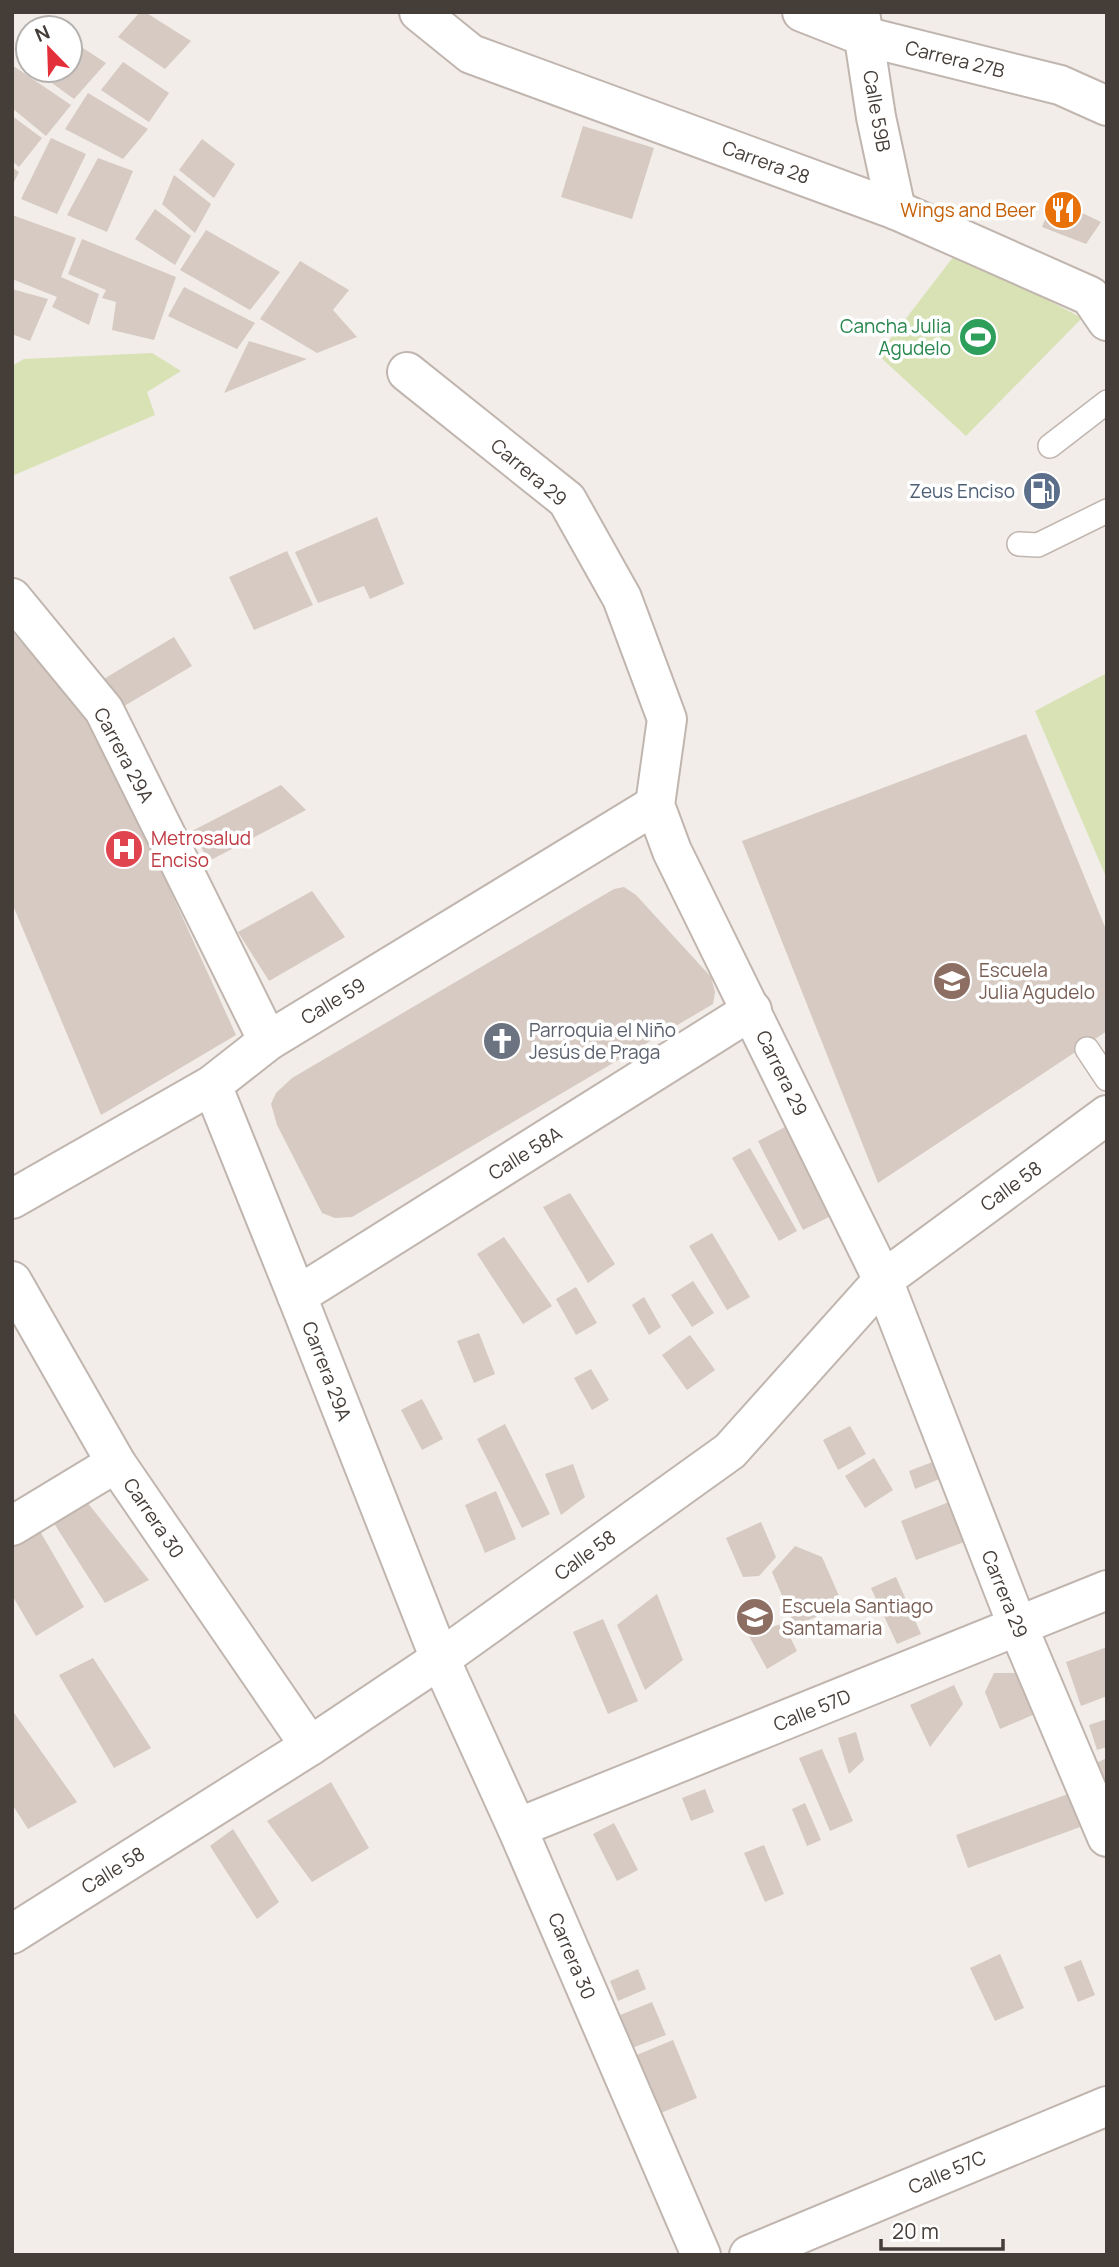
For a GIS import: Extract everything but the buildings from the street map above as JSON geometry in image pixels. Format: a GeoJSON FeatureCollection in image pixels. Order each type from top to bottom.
{"type":"FeatureCollection","features":[{"type":"Feature","properties":{"kind":"street","name":"Carrera 28"},"geometry":{"type":"LineString","coordinates":[[419,12],[471,54],[896,210],[1090,296],[1107,321]]}},
{"type":"Feature","properties":{"kind":"street","name":"Carrera 27B"},"geometry":{"type":"LineString","coordinates":[[803,12],[862,24],[1060,85],[1107,106]]}},
{"type":"Feature","properties":{"kind":"street","name":"Calle 59B"},"geometry":{"type":"LineString","coordinates":[[862,24],[876,117],[896,210]]}},
{"type":"Feature","properties":{"kind":"street","name":"Carrera 29"},"geometry":{"type":"LineString","coordinates":[[407,372],[567,500],[622,598],[667,719],[654,806],[672,851],[883,1280],[1018,1627],[1107,1837]]}},
{"type":"Feature","properties":{"kind":"street","name":"Carrera 29A"},"geometry":{"type":"LineString","coordinates":[[12,598],[104,710],[268,1041]]}},
{"type":"Feature","properties":{"kind":"street","name":"Calle 59"},"geometry":{"type":"LineString","coordinates":[[12,1199],[212,1085],[268,1041],[654,806]]}},
{"type":"Feature","properties":{"kind":"street","name":"Calle 58A"},"geometry":{"type":"LineString","coordinates":[[297,1296],[752,1010]]}},
{"type":"Feature","properties":{"kind":"street","name":"Carrera 29A"},"geometry":{"type":"LineString","coordinates":[[212,1085],[440,1659]]}},
{"type":"Feature","properties":{"kind":"street","name":"Calle 58"},"geometry":{"type":"LineString","coordinates":[[12,1934],[310,1746],[440,1659],[730,1451],[883,1280],[1107,1115]]}},
{"type":"Feature","properties":{"kind":"street","name":"Carrera 30"},"geometry":{"type":"LineString","coordinates":[[12,1281],[116,1463],[310,1746]]}},
{"type":"Feature","properties":{"kind":"street"},"geometry":{"type":"LineString","coordinates":[[12,1526],[116,1463]]}},
{"type":"Feature","properties":{"kind":"street","name":"Calle 57D"},"geometry":{"type":"LineString","coordinates":[[517,1828],[1107,1590]]}},
{"type":"Feature","properties":{"kind":"street","name":"Carrera 30"},"geometry":{"type":"LineString","coordinates":[[440,1659],[517,1828],[701,2255]]}},
{"type":"Feature","properties":{"kind":"street","name":"Calle 57C"},"geometry":{"type":"LineString","coordinates":[[749,2255],[1107,2106]]}},
{"type":"Feature","properties":{"kind":"lane"},"geometry":{"type":"LineString","coordinates":[[1050,446],[1107,402]]}},
{"type":"Feature","properties":{"kind":"lane"},"geometry":{"type":"LineString","coordinates":[[1019,544],[1038,545],[1107,511]]}},
{"type":"Feature","properties":{"kind":"lane"},"geometry":{"type":"LineString","coordinates":[[1087,1049],[1107,1079]]}},
{"type":"Feature","properties":{"kind":"green space","name":"Cancha Julia Agudelo"},"geometry":{"type":"Polygon","coordinates":[[[957,252],[1082,318],[966,436],[878,355],[957,252]]]}},
{"type":"Feature","properties":{"kind":"green space"},"geometry":{"type":"Polygon","coordinates":[[[152,353],[181,371],[147,392],[155,415],[12,476],[12,366],[24,359],[152,353]]]}},
{"type":"Feature","properties":{"kind":"green space"},"geometry":{"type":"Polygon","coordinates":[[[1107,673],[1107,879],[1035,711],[1107,673]]]}},
{"type":"Feature","properties":{"kind":"place","name":"Wings and Beer"},"geometry":{"type":"Point","coordinates":[1063,210]}},
{"type":"Feature","properties":{"kind":"place","name":"Cancha Julia Agudelo"},"geometry":{"type":"Point","coordinates":[978,337]}},
{"type":"Feature","properties":{"kind":"place","name":"Zeus Enciso"},"geometry":{"type":"Point","coordinates":[1042,491]}},
{"type":"Feature","properties":{"kind":"place","name":"Metrosalud Enciso"},"geometry":{"type":"Point","coordinates":[124,849]}},
{"type":"Feature","properties":{"kind":"place","name":"Escuela Julia Agudelo"},"geometry":{"type":"Point","coordinates":[952,981]}},
{"type":"Feature","properties":{"kind":"place","name":"Parroquia el Niño Jesús de Praga"},"geometry":{"type":"Point","coordinates":[502,1041]}},
{"type":"Feature","properties":{"kind":"place","name":"Escuela Santiago Santamaria"},"geometry":{"type":"Point","coordinates":[755,1617]}}]}
